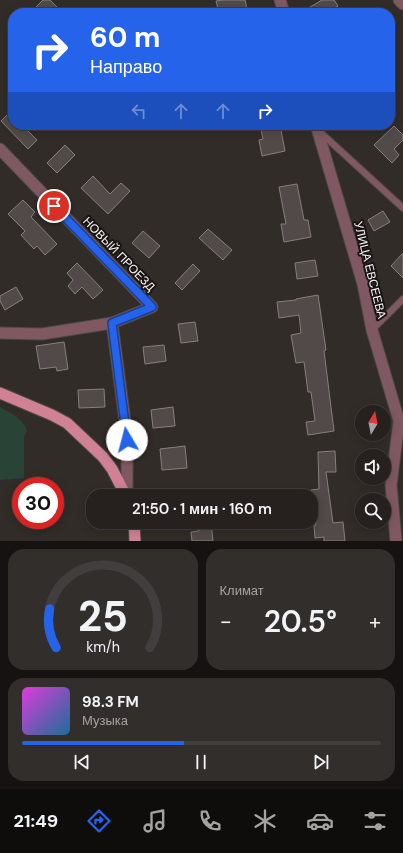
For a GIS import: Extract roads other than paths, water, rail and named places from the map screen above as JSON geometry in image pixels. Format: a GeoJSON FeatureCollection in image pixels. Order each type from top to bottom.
{"type":"FeatureCollection","features":[{"type":"Feature","properties":{"kind":"main road"},"geometry":{"type":"LineString","coordinates":[[0,393],[67,423],[103,457],[112,469],[123,489]]}},
{"type":"Feature","properties":{"kind":"main road"},"geometry":{"type":"LineString","coordinates":[[135,529],[136,541]]}},
{"type":"Feature","properties":{"kind":"street"},"geometry":{"type":"LineString","coordinates":[[399,0],[403,4]]}},
{"type":"Feature","properties":{"kind":"street","name":"УЛИЦА ЕВСЕЕВА"},"geometry":{"type":"LineString","coordinates":[[318,130],[363,284],[372,330],[401,421]]}},
{"type":"Feature","properties":{"kind":"street","name":"НОВЫЙ ПРОЕЗД"},"geometry":{"type":"LineString","coordinates":[[0,149],[152,307],[112,323]]}},
{"type":"Feature","properties":{"kind":"street"},"geometry":{"type":"LineString","coordinates":[[0,333],[42,334],[112,323],[129,452],[127,460],[127,489]]}},
{"type":"Feature","properties":{"kind":"street"},"geometry":{"type":"LineString","coordinates":[[396,541],[391,485],[401,421]]}},
{"type":"Feature","properties":{"kind":"lane"},"geometry":{"type":"LineString","coordinates":[[320,130],[403,208]]}},
{"type":"Feature","properties":{"kind":"lane"},"geometry":{"type":"LineString","coordinates":[[372,330],[403,300]]}}]}
